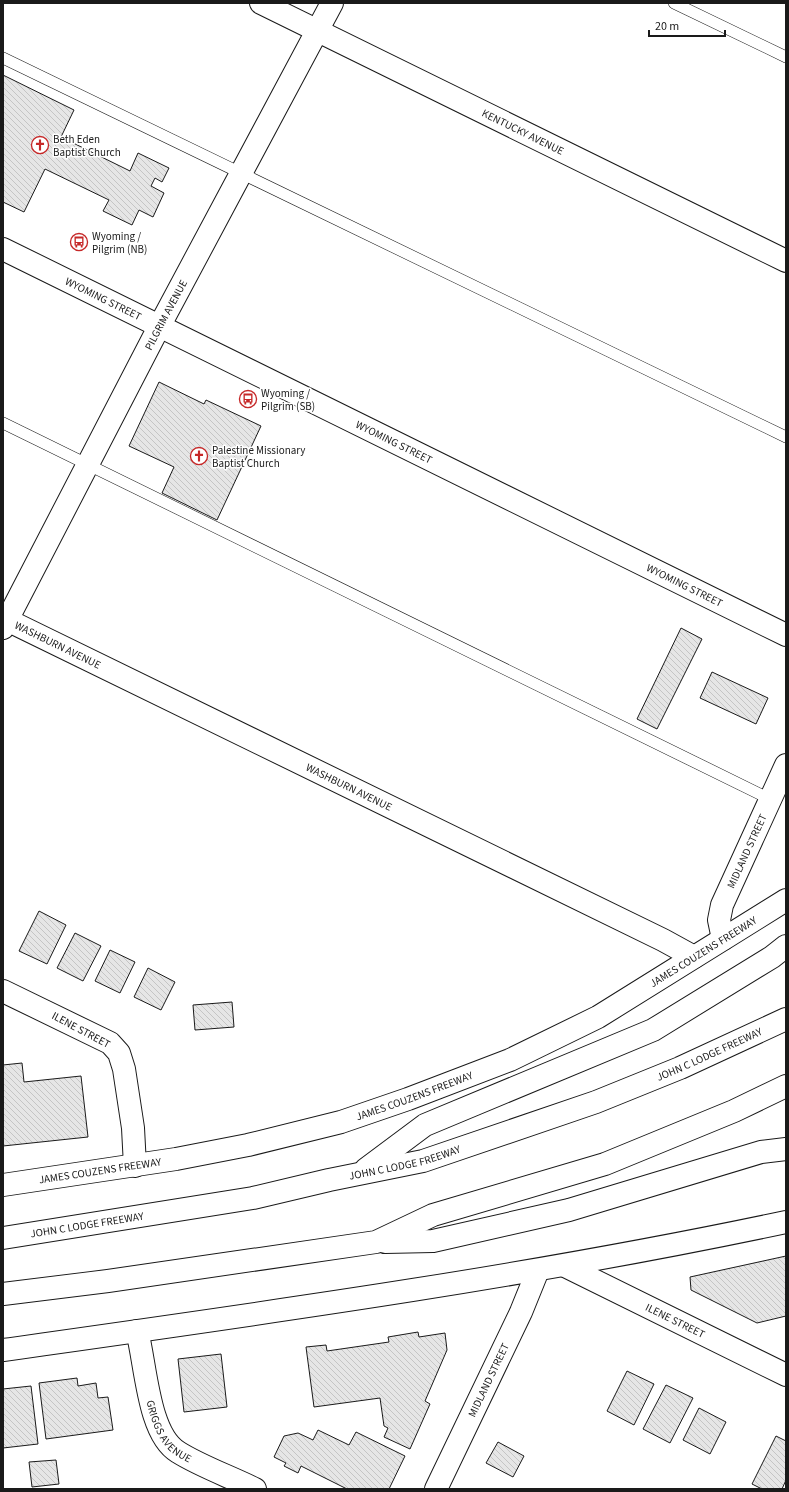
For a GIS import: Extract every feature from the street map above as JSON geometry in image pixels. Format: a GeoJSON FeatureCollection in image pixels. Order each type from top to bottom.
{"type":"FeatureCollection","features":[{"type":"Feature","properties":{"kind":"main road","name":"KENTUCKY AVENUE"},"geometry":{"type":"LineString","coordinates":[[260,3],[786,260]]}},
{"type":"Feature","properties":{"kind":"main road","name":"PILGRIM AVENUE"},"geometry":{"type":"LineString","coordinates":[[4,622],[332,3]]}},
{"type":"Feature","properties":{"kind":"main road","name":"WYOMING STREET"},"geometry":{"type":"LineString","coordinates":[[3,249],[786,635]]}},
{"type":"Feature","properties":{"kind":"main road","name":"WASHBURN AVENUE"},"geometry":{"type":"LineString","coordinates":[[4,622],[656,936],[694,957]]}},
{"type":"Feature","properties":{"kind":"main road","name":"MIDLAND STREET"},"geometry":{"type":"LineString","coordinates":[[723,939],[719,920],[722,905],[786,765]]}},
{"type":"Feature","properties":{"kind":"main road","name":"JAMES COUZENS FREEWAY"},"geometry":{"type":"LineString","coordinates":[[3,1185],[135,1166],[248,1144],[341,1122],[408,1099],[510,1060],[598,1017],[786,900]]}},
{"type":"Feature","properties":{"kind":"main road"},"geometry":{"type":"LineString","coordinates":[[360,1173],[425,1125],[653,1030],[772,957],[786,946]]}},
{"type":"Feature","properties":{"kind":"main road","name":"ILENE STREET"},"geometry":{"type":"LineString","coordinates":[[3,991],[110,1043],[119,1053],[124,1069],[133,1128],[135,1166]]}},
{"type":"Feature","properties":{"kind":"main road","name":"JOHN C LODGE FREEWAY"},"geometry":{"type":"LineString","coordinates":[[3,1238],[253,1198],[360,1173],[423,1161],[596,1102],[680,1068],[786,1019]]}},
{"type":"Feature","properties":{"kind":"main road"},"geometry":{"type":"LineString","coordinates":[[376,1242],[433,1215],[605,1164],[734,1111],[786,1086]]}},
{"type":"Feature","properties":{"kind":"main road"},"geometry":{"type":"LineString","coordinates":[[3,1294],[116,1280],[376,1242],[433,1241],[570,1210],[761,1152],[786,1150]]}},
{"type":"Feature","properties":{"kind":"main road"},"geometry":{"type":"LineString","coordinates":[[3,1350],[307,1307],[565,1266],[671,1247],[786,1222]]}},
{"type":"Feature","properties":{"kind":"main road","name":"ILENE STREET"},"geometry":{"type":"LineString","coordinates":[[565,1266],[786,1375]]}},
{"type":"Feature","properties":{"kind":"main road","name":"MIDLAND STREET"},"geometry":{"type":"LineString","coordinates":[[436,1489],[521,1312],[538,1270]]}},
{"type":"Feature","properties":{"kind":"main road","name":"GRIGGS AVENUE"},"geometry":{"type":"LineString","coordinates":[[137,1331],[154,1419],[163,1438],[177,1452],[255,1489]]}},
{"type":"Feature","properties":{"kind":"lane"},"geometry":{"type":"LineString","coordinates":[[674,3],[786,57]]}},
{"type":"Feature","properties":{"kind":"lane"},"geometry":{"type":"LineString","coordinates":[[3,58],[242,172],[786,437]]}},
{"type":"Feature","properties":{"kind":"lane"},"geometry":{"type":"LineString","coordinates":[[3,423],[770,799]]}},
{"type":"Feature","properties":{"kind":"building","name":"Beth Eden Baptist Church"},"geometry":{"type":"Polygon","coordinates":[[[3,75],[74,110],[61,137],[130,171],[138,153],[169,168],[162,182],[155,178],[151,186],[164,193],[153,217],[139,210],[132,225],[103,211],[109,200],[45,169],[24,212],[3,202],[3,75]]]}},
{"type":"Feature","properties":{"kind":"building","name":"Palestine Missionary Baptist Church"},"geometry":{"type":"Polygon","coordinates":[[[159,382],[204,404],[206,400],[261,426],[217,520],[162,493],[174,467],[129,446],[159,382]]]}},
{"type":"Feature","properties":{"kind":"building"},"geometry":{"type":"Polygon","coordinates":[[[681,628],[702,639],[657,729],[637,719],[681,628]]]}},
{"type":"Feature","properties":{"kind":"building"},"geometry":{"type":"Polygon","coordinates":[[[712,672],[768,698],[756,724],[700,698],[712,672]]]}},
{"type":"Feature","properties":{"kind":"building"},"geometry":{"type":"Polygon","coordinates":[[[39,911],[66,925],[47,964],[19,951],[39,911]]]}},
{"type":"Feature","properties":{"kind":"building"},"geometry":{"type":"Polygon","coordinates":[[[75,933],[101,946],[83,981],[57,968],[75,933]]]}},
{"type":"Feature","properties":{"kind":"building"},"geometry":{"type":"Polygon","coordinates":[[[110,950],[135,962],[120,993],[95,981],[110,950]]]}},
{"type":"Feature","properties":{"kind":"building"},"geometry":{"type":"Polygon","coordinates":[[[148,968],[175,982],[161,1010],[134,997],[148,968]]]}},
{"type":"Feature","properties":{"kind":"building"},"geometry":{"type":"Polygon","coordinates":[[[232,1002],[234,1027],[195,1030],[193,1005],[232,1002]]]}},
{"type":"Feature","properties":{"kind":"building"},"geometry":{"type":"Polygon","coordinates":[[[22,1063],[24,1082],[81,1076],[88,1137],[3,1146],[3,1065],[22,1063]]]}},
{"type":"Feature","properties":{"kind":"building"},"geometry":{"type":"Polygon","coordinates":[[[786,1256],[786,1316],[757,1323],[691,1290],[690,1277],[786,1256]]]}},
{"type":"Feature","properties":{"kind":"building"},"geometry":{"type":"Polygon","coordinates":[[[418,1332],[419,1337],[445,1333],[447,1350],[425,1401],[430,1404],[410,1449],[384,1437],[388,1428],[384,1426],[380,1398],[314,1407],[306,1347],[326,1345],[327,1351],[389,1342],[388,1337],[418,1332]]]}},
{"type":"Feature","properties":{"kind":"building"},"geometry":{"type":"Polygon","coordinates":[[[221,1354],[227,1407],[184,1412],[178,1359],[221,1354]]]}},
{"type":"Feature","properties":{"kind":"building"},"geometry":{"type":"Polygon","coordinates":[[[627,1371],[654,1384],[634,1425],[607,1411],[627,1371]]]}},
{"type":"Feature","properties":{"kind":"building"},"geometry":{"type":"Polygon","coordinates":[[[77,1378],[78,1386],[96,1383],[98,1398],[108,1397],[113,1430],[46,1439],[39,1383],[77,1378]]]}},
{"type":"Feature","properties":{"kind":"building"},"geometry":{"type":"Polygon","coordinates":[[[666,1385],[693,1398],[670,1443],[643,1429],[666,1385]]]}},
{"type":"Feature","properties":{"kind":"building"},"geometry":{"type":"Polygon","coordinates":[[[31,1386],[38,1444],[3,1448],[3,1389],[31,1386]]]}},
{"type":"Feature","properties":{"kind":"building"},"geometry":{"type":"Polygon","coordinates":[[[699,1408],[726,1422],[710,1454],[683,1440],[699,1408]]]}},
{"type":"Feature","properties":{"kind":"building"},"geometry":{"type":"Polygon","coordinates":[[[318,1430],[349,1445],[356,1432],[405,1456],[389,1489],[347,1489],[301,1466],[298,1473],[284,1466],[286,1463],[274,1457],[284,1436],[298,1433],[313,1440],[318,1430]]]}},
{"type":"Feature","properties":{"kind":"building"},"geometry":{"type":"Polygon","coordinates":[[[776,1436],[786,1441],[786,1480],[782,1489],[762,1489],[752,1484],[776,1436]]]}},
{"type":"Feature","properties":{"kind":"building"},"geometry":{"type":"Polygon","coordinates":[[[498,1442],[524,1456],[513,1477],[486,1463],[498,1442]]]}},
{"type":"Feature","properties":{"kind":"building"},"geometry":{"type":"Polygon","coordinates":[[[56,1460],[59,1484],[32,1487],[29,1462],[56,1460]]]}},
{"type":"Feature","properties":{"kind":"place","name":"Beth Eden Baptist Church"},"geometry":{"type":"Point","coordinates":[40,145]}},
{"type":"Feature","properties":{"kind":"place","name":"Wyoming / Pilgrim (NB)"},"geometry":{"type":"Point","coordinates":[79,242]}},
{"type":"Feature","properties":{"kind":"place","name":"Wyoming / Pilgrim (SB)"},"geometry":{"type":"Point","coordinates":[248,399]}},
{"type":"Feature","properties":{"kind":"place","name":"Palestine Missionary Baptist Church"},"geometry":{"type":"Point","coordinates":[199,456]}}]}
